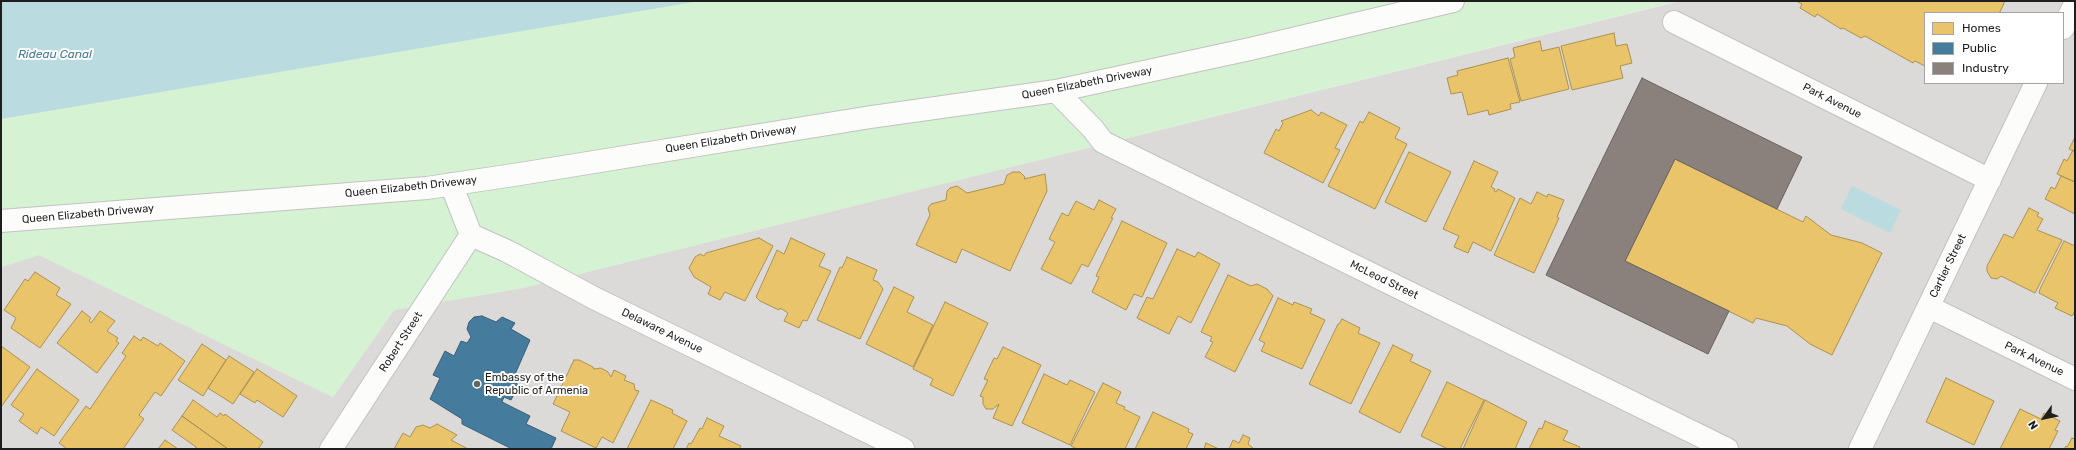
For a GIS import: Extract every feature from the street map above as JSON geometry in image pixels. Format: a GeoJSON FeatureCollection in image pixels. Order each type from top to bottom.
{"type":"FeatureCollection","features":[{"type":"Feature","properties":{"kind":"street","name":"Queen Elizabeth Driveway"},"geometry":{"type":"LineString","coordinates":[[1,221],[451,184],[871,117],[1056,91],[1250,49],[1453,1]]}},
{"type":"Feature","properties":{"kind":"street"},"geometry":{"type":"LineString","coordinates":[[2064,26],[2075,4]]}},
{"type":"Feature","properties":{"kind":"street","name":"Park Avenue"},"geometry":{"type":"LineString","coordinates":[[1674,22],[1990,180]]}},
{"type":"Feature","properties":{"kind":"street","name":"Cartier Street"},"geometry":{"type":"LineString","coordinates":[[1860,449],[2036,84]]}},
{"type":"Feature","properties":{"kind":"street","name":"McLeod Street"},"geometry":{"type":"LineString","coordinates":[[1056,91],[1093,129],[1103,142],[1727,449]]}},
{"type":"Feature","properties":{"kind":"street"},"geometry":{"type":"LineString","coordinates":[[451,184],[471,235]]}},
{"type":"Feature","properties":{"kind":"street","name":"Robert Street"},"geometry":{"type":"LineString","coordinates":[[331,449],[471,235]]}},
{"type":"Feature","properties":{"kind":"street","name":"Delaware Avenue"},"geometry":{"type":"LineString","coordinates":[[471,235],[507,251],[594,298],[904,449]]}},
{"type":"Feature","properties":{"kind":"street","name":"Park Avenue"},"geometry":{"type":"LineString","coordinates":[[1929,307],[2075,380]]}},
{"type":"Feature","properties":{"kind":"shaded area"},"geometry":{"type":"Polygon","coordinates":[[[1681,1],[2075,1],[2075,449],[1,449],[1,267],[39,255],[333,397],[394,310],[523,288],[1681,1]]]}},
{"type":"Feature","properties":{"kind":"green space"},"geometry":{"type":"Polygon","coordinates":[[[700,1],[1678,1],[523,288],[394,310],[333,397],[39,255],[1,267],[1,119],[700,1]]]}},
{"type":"Feature","properties":{"kind":"water","name":"Rideau Canal"},"geometry":{"type":"Polygon","coordinates":[[[1,1],[700,1],[1,119],[1,1]]]}},
{"type":"Feature","properties":{"kind":"water"},"geometry":{"type":"Polygon","coordinates":[[[1852,186],[1901,210],[1890,233],[1841,209],[1852,186]]]}},
{"type":"Feature","properties":{"kind":"building: Homes"},"geometry":{"type":"Polygon","coordinates":[[[1796,1],[2005,1],[2000,12],[1924,12],[1924,66],[1915,61],[1913,63],[1865,36],[1861,38],[1843,28],[1841,29],[1817,14],[1815,17],[1800,8],[1802,4],[1796,1]]]}},
{"type":"Feature","properties":{"kind":"building: Homes"},"geometry":{"type":"Polygon","coordinates":[[[1614,33],[1616,46],[1627,44],[1632,63],[1620,66],[1623,78],[1572,90],[1561,46],[1614,33]]]}},
{"type":"Feature","properties":{"kind":"building: Homes"},"geometry":{"type":"Polygon","coordinates":[[[1540,41],[1542,51],[1559,47],[1569,89],[1521,101],[1510,59],[1515,57],[1513,48],[1540,41]]]}},
{"type":"Feature","properties":{"kind":"building: Homes"},"geometry":{"type":"Polygon","coordinates":[[[1508,58],[1520,102],[1510,104],[1511,109],[1489,115],[1488,110],[1468,115],[1462,92],[1451,94],[1447,78],[1458,75],[1457,71],[1508,58]]]}},
{"type":"Feature","properties":{"kind":"building: Homes"},"geometry":{"type":"Polygon","coordinates":[[[1311,110],[1319,116],[1321,112],[1347,125],[1335,148],[1340,150],[1323,183],[1264,153],[1276,129],[1279,131],[1283,123],[1281,121],[1311,110]]]}},
{"type":"Feature","properties":{"kind":"building: Homes"},"geometry":{"type":"Polygon","coordinates":[[[1369,112],[1400,128],[1395,138],[1407,144],[1375,209],[1328,186],[1360,121],[1363,123],[1369,112]]]}},
{"type":"Feature","properties":{"kind":"building: Homes"},"geometry":{"type":"Polygon","coordinates":[[[2075,137],[2075,152],[2069,149],[2075,137]]]}},
{"type":"Feature","properties":{"kind":"building: Homes"},"geometry":{"type":"Polygon","coordinates":[[[2073,150],[2075,152],[2075,182],[2057,174],[2064,159],[2067,161],[2073,150]]]}},
{"type":"Feature","properties":{"kind":"building: Homes"},"geometry":{"type":"Polygon","coordinates":[[[1409,152],[1451,172],[1426,222],[1385,202],[1409,152]]]}},
{"type":"Feature","properties":{"kind":"building: Homes"},"geometry":{"type":"Polygon","coordinates":[[[1675,159],[1803,222],[1806,216],[1831,235],[1862,243],[1882,253],[1832,355],[1810,344],[1787,326],[1756,318],[1753,323],[1625,261],[1675,159]]]}},
{"type":"Feature","properties":{"kind":"building: Homes"},"geometry":{"type":"Polygon","coordinates":[[[1474,161],[1498,172],[1491,187],[1495,189],[1494,191],[1496,192],[1498,189],[1515,198],[1491,251],[1473,242],[1468,253],[1454,247],[1459,236],[1443,229],[1474,161]]]}},
{"type":"Feature","properties":{"kind":"building: Homes"},"geometry":{"type":"Polygon","coordinates":[[[1013,172],[1020,172],[1025,177],[1024,179],[1045,174],[1047,191],[1010,271],[962,249],[956,263],[916,245],[930,215],[928,208],[931,204],[946,200],[947,191],[950,188],[957,186],[967,193],[1004,184],[1007,175],[1013,172]]]}},
{"type":"Feature","properties":{"kind":"building: Homes"},"geometry":{"type":"Polygon","coordinates":[[[2061,176],[2075,182],[2075,214],[2045,199],[2051,187],[2055,189],[2061,176]]]}},
{"type":"Feature","properties":{"kind":"building: Homes"},"geometry":{"type":"Polygon","coordinates":[[[1537,192],[1547,197],[1548,194],[1564,200],[1557,217],[1559,218],[1534,273],[1494,255],[1520,198],[1531,204],[1537,192]]]}},
{"type":"Feature","properties":{"kind":"building: Homes"},"geometry":{"type":"Polygon","coordinates":[[[1099,200],[1116,209],[1111,218],[1113,218],[1088,267],[1082,264],[1071,284],[1041,269],[1055,242],[1049,239],[1062,213],[1068,216],[1076,201],[1094,210],[1099,200]]]}},
{"type":"Feature","properties":{"kind":"building: Homes"},"geometry":{"type":"Polygon","coordinates":[[[2029,208],[2039,213],[2037,216],[2043,219],[2037,230],[2062,240],[2035,293],[2001,276],[1997,279],[1991,278],[1987,271],[1987,266],[2004,234],[2013,238],[2029,208]]]}},
{"type":"Feature","properties":{"kind":"building: Homes"},"geometry":{"type":"Polygon","coordinates":[[[1122,221],[1167,243],[1142,297],[1134,294],[1126,310],[1092,292],[1099,277],[1096,276],[1122,221]]]}},
{"type":"Feature","properties":{"kind":"building: Homes"},"geometry":{"type":"Polygon","coordinates":[[[759,238],[773,246],[745,301],[725,292],[720,300],[708,294],[711,287],[694,277],[689,268],[695,257],[700,254],[704,256],[706,253],[759,238]]]}},
{"type":"Feature","properties":{"kind":"building: Homes"},"geometry":{"type":"Polygon","coordinates":[[[791,238],[825,254],[819,266],[831,271],[807,321],[803,320],[799,328],[784,321],[788,313],[780,308],[779,310],[760,301],[756,297],[777,250],[784,254],[791,238]]]}},
{"type":"Feature","properties":{"kind":"building: Homes"},"geometry":{"type":"Polygon","coordinates":[[[2064,241],[2075,246],[2075,311],[2072,316],[2055,308],[2058,303],[2039,293],[2064,241]]]}},
{"type":"Feature","properties":{"kind":"building: Homes"},"geometry":{"type":"Polygon","coordinates":[[[1177,249],[1195,257],[1198,252],[1220,264],[1191,323],[1178,316],[1169,334],[1137,318],[1147,297],[1153,299],[1177,249]]]}},
{"type":"Feature","properties":{"kind":"building: Homes"},"geometry":{"type":"Polygon","coordinates":[[[847,257],[877,270],[873,280],[878,282],[883,289],[860,339],[817,320],[840,267],[842,268],[847,257]]]}},
{"type":"Feature","properties":{"kind":"building: Homes"},"geometry":{"type":"Polygon","coordinates":[[[35,272],[60,288],[56,295],[71,304],[40,348],[11,328],[16,318],[4,310],[25,279],[28,281],[35,272]]]}},
{"type":"Feature","properties":{"kind":"building: Homes"},"geometry":{"type":"Polygon","coordinates":[[[1228,275],[1251,286],[1257,284],[1267,289],[1273,296],[1235,372],[1205,357],[1213,342],[1210,341],[1212,337],[1201,332],[1228,275]]]}},
{"type":"Feature","properties":{"kind":"building: Homes"},"geometry":{"type":"Polygon","coordinates":[[[894,287],[914,297],[907,312],[933,325],[913,367],[866,344],[894,287]]]}},
{"type":"Feature","properties":{"kind":"building: Homes"},"geometry":{"type":"Polygon","coordinates":[[[1278,298],[1293,305],[1294,302],[1312,309],[1310,313],[1325,320],[1302,369],[1261,351],[1265,343],[1259,340],[1278,298]]]}},
{"type":"Feature","properties":{"kind":"building: Homes"},"geometry":{"type":"Polygon","coordinates":[[[945,302],[988,323],[953,396],[930,385],[933,379],[913,369],[945,302]]]}},
{"type":"Feature","properties":{"kind":"building: Homes"},"geometry":{"type":"Polygon","coordinates":[[[82,311],[91,318],[89,321],[91,323],[100,311],[115,321],[107,331],[118,338],[116,341],[119,343],[97,373],[57,343],[82,311]]]}},
{"type":"Feature","properties":{"kind":"building: Homes"},"geometry":{"type":"Polygon","coordinates":[[[1342,319],[1360,328],[1358,333],[1380,343],[1351,404],[1309,384],[1338,324],[1342,319]]]}},
{"type":"Feature","properties":{"kind":"building: Homes"},"geometry":{"type":"Polygon","coordinates":[[[134,336],[141,341],[143,337],[158,346],[160,343],[185,361],[161,396],[155,392],[139,415],[144,419],[123,449],[67,449],[59,443],[86,406],[90,409],[126,356],[122,353],[134,336]]]}},
{"type":"Feature","properties":{"kind":"building: Homes"},"geometry":{"type":"Polygon","coordinates":[[[202,344],[226,360],[203,396],[178,380],[202,344]]]}},
{"type":"Feature","properties":{"kind":"building: Homes"},"geometry":{"type":"Polygon","coordinates":[[[1393,345],[1413,355],[1410,361],[1431,371],[1400,433],[1359,412],[1393,345]]]}},
{"type":"Feature","properties":{"kind":"building: Homes"},"geometry":{"type":"Polygon","coordinates":[[[1,346],[30,367],[1,407],[1,346]]]}},
{"type":"Feature","properties":{"kind":"building: Homes"},"geometry":{"type":"Polygon","coordinates":[[[1003,347],[1041,365],[1012,426],[993,418],[999,404],[993,409],[986,409],[983,404],[983,397],[980,396],[988,380],[984,379],[994,358],[997,359],[1003,347]]]}},
{"type":"Feature","properties":{"kind":"building: Homes"},"geometry":{"type":"Polygon","coordinates":[[[229,356],[254,372],[233,404],[208,388],[229,356]]]}},
{"type":"Feature","properties":{"kind":"building: Homes"},"geometry":{"type":"Polygon","coordinates":[[[574,360],[579,360],[593,367],[594,369],[601,368],[608,372],[611,377],[614,370],[626,376],[624,380],[634,384],[635,390],[639,391],[613,443],[602,437],[596,448],[561,431],[570,412],[553,404],[574,360]]]}},
{"type":"Feature","properties":{"kind":"building: Homes"},"geometry":{"type":"Polygon","coordinates":[[[37,369],[79,400],[54,436],[41,427],[37,434],[19,421],[24,414],[11,405],[37,369]]]}},
{"type":"Feature","properties":{"kind":"building: Homes"},"geometry":{"type":"Polygon","coordinates":[[[257,369],[297,396],[283,417],[257,400],[255,403],[240,394],[257,369]]]}},
{"type":"Feature","properties":{"kind":"building: Homes"},"geometry":{"type":"Polygon","coordinates":[[[1044,374],[1067,385],[1070,380],[1095,392],[1070,445],[1022,423],[1044,374]]]}},
{"type":"Feature","properties":{"kind":"building: Homes"},"geometry":{"type":"Polygon","coordinates":[[[1946,378],[1994,401],[1974,445],[1926,422],[1946,378]]]}},
{"type":"Feature","properties":{"kind":"building: Homes"},"geometry":{"type":"Polygon","coordinates":[[[1447,382],[1484,400],[1460,449],[1448,449],[1421,436],[1447,382]]]}},
{"type":"Feature","properties":{"kind":"building: Homes"},"geometry":{"type":"Polygon","coordinates":[[[1103,383],[1121,392],[1116,403],[1140,417],[1125,449],[1077,449],[1071,446],[1103,383]]]}},
{"type":"Feature","properties":{"kind":"building: Homes"},"geometry":{"type":"Polygon","coordinates":[[[193,400],[217,417],[220,413],[224,416],[225,414],[263,442],[258,449],[228,449],[182,416],[193,400]]]}},
{"type":"Feature","properties":{"kind":"building: Homes"},"geometry":{"type":"Polygon","coordinates":[[[651,400],[673,410],[672,413],[687,421],[673,449],[627,449],[651,400]]]}},
{"type":"Feature","properties":{"kind":"building: Homes"},"geometry":{"type":"Polygon","coordinates":[[[1485,400],[1527,422],[1515,449],[1463,449],[1485,400]]]}},
{"type":"Feature","properties":{"kind":"building: Homes"},"geometry":{"type":"Polygon","coordinates":[[[2020,409],[2041,419],[2044,413],[2060,421],[2055,430],[2058,431],[2049,449],[2000,449],[2020,409]]]}},
{"type":"Feature","properties":{"kind":"building: Homes"},"geometry":{"type":"Polygon","coordinates":[[[1153,412],[1189,429],[1188,432],[1193,434],[1186,449],[1135,449],[1153,412]]]}},
{"type":"Feature","properties":{"kind":"building: Homes"},"geometry":{"type":"Polygon","coordinates":[[[182,416],[228,449],[195,449],[196,447],[172,430],[182,416]]]}},
{"type":"Feature","properties":{"kind":"building: Homes"},"geometry":{"type":"Polygon","coordinates":[[[707,418],[724,426],[719,436],[741,446],[739,449],[686,449],[689,443],[691,444],[700,428],[702,429],[707,418]]]}},
{"type":"Feature","properties":{"kind":"building: Homes"},"geometry":{"type":"Polygon","coordinates":[[[1545,421],[1568,431],[1563,440],[1580,447],[1579,449],[1529,449],[1539,428],[1542,429],[1545,421]]]}},
{"type":"Feature","properties":{"kind":"building: Homes"},"geometry":{"type":"Polygon","coordinates":[[[437,424],[457,435],[451,440],[468,449],[394,449],[403,433],[410,437],[416,427],[423,425],[430,428],[437,424]]]}},
{"type":"Feature","properties":{"kind":"building: Homes"},"geometry":{"type":"Polygon","coordinates":[[[1243,435],[1250,438],[1248,444],[1254,449],[1229,449],[1233,440],[1239,443],[1243,435]]]}},
{"type":"Feature","properties":{"kind":"building: Homes"},"geometry":{"type":"Polygon","coordinates":[[[2072,438],[2075,439],[2075,449],[2064,449],[2066,446],[2067,447],[2072,438]]]}},
{"type":"Feature","properties":{"kind":"building: Homes"},"geometry":{"type":"Polygon","coordinates":[[[165,440],[178,449],[158,449],[165,440]]]}},
{"type":"Feature","properties":{"kind":"building: Homes"},"geometry":{"type":"Polygon","coordinates":[[[1206,443],[1219,449],[1204,449],[1206,443]]]}},
{"type":"Feature","properties":{"kind":"building: Public","name":"Embassy of the Republic of Armenia"},"geometry":{"type":"Polygon","coordinates":[[[482,316],[496,322],[502,317],[515,323],[511,329],[530,340],[513,379],[516,380],[518,387],[511,400],[504,397],[502,402],[530,416],[526,424],[556,438],[551,449],[512,449],[462,424],[462,419],[430,399],[440,378],[433,375],[445,351],[454,356],[461,341],[467,343],[471,337],[467,329],[469,322],[474,317],[482,316]]]}},
{"type":"Feature","properties":{"kind":"building: Industry"},"geometry":{"type":"Polygon","coordinates":[[[1642,78],[1802,157],[1777,209],[1675,159],[1625,261],[1729,311],[1708,354],[1546,275],[1642,78]]]}},
{"type":"Feature","properties":{"kind":"place","name":"Embassy of the Republic of Armenia"},"geometry":{"type":"Point","coordinates":[477,384]}}]}
